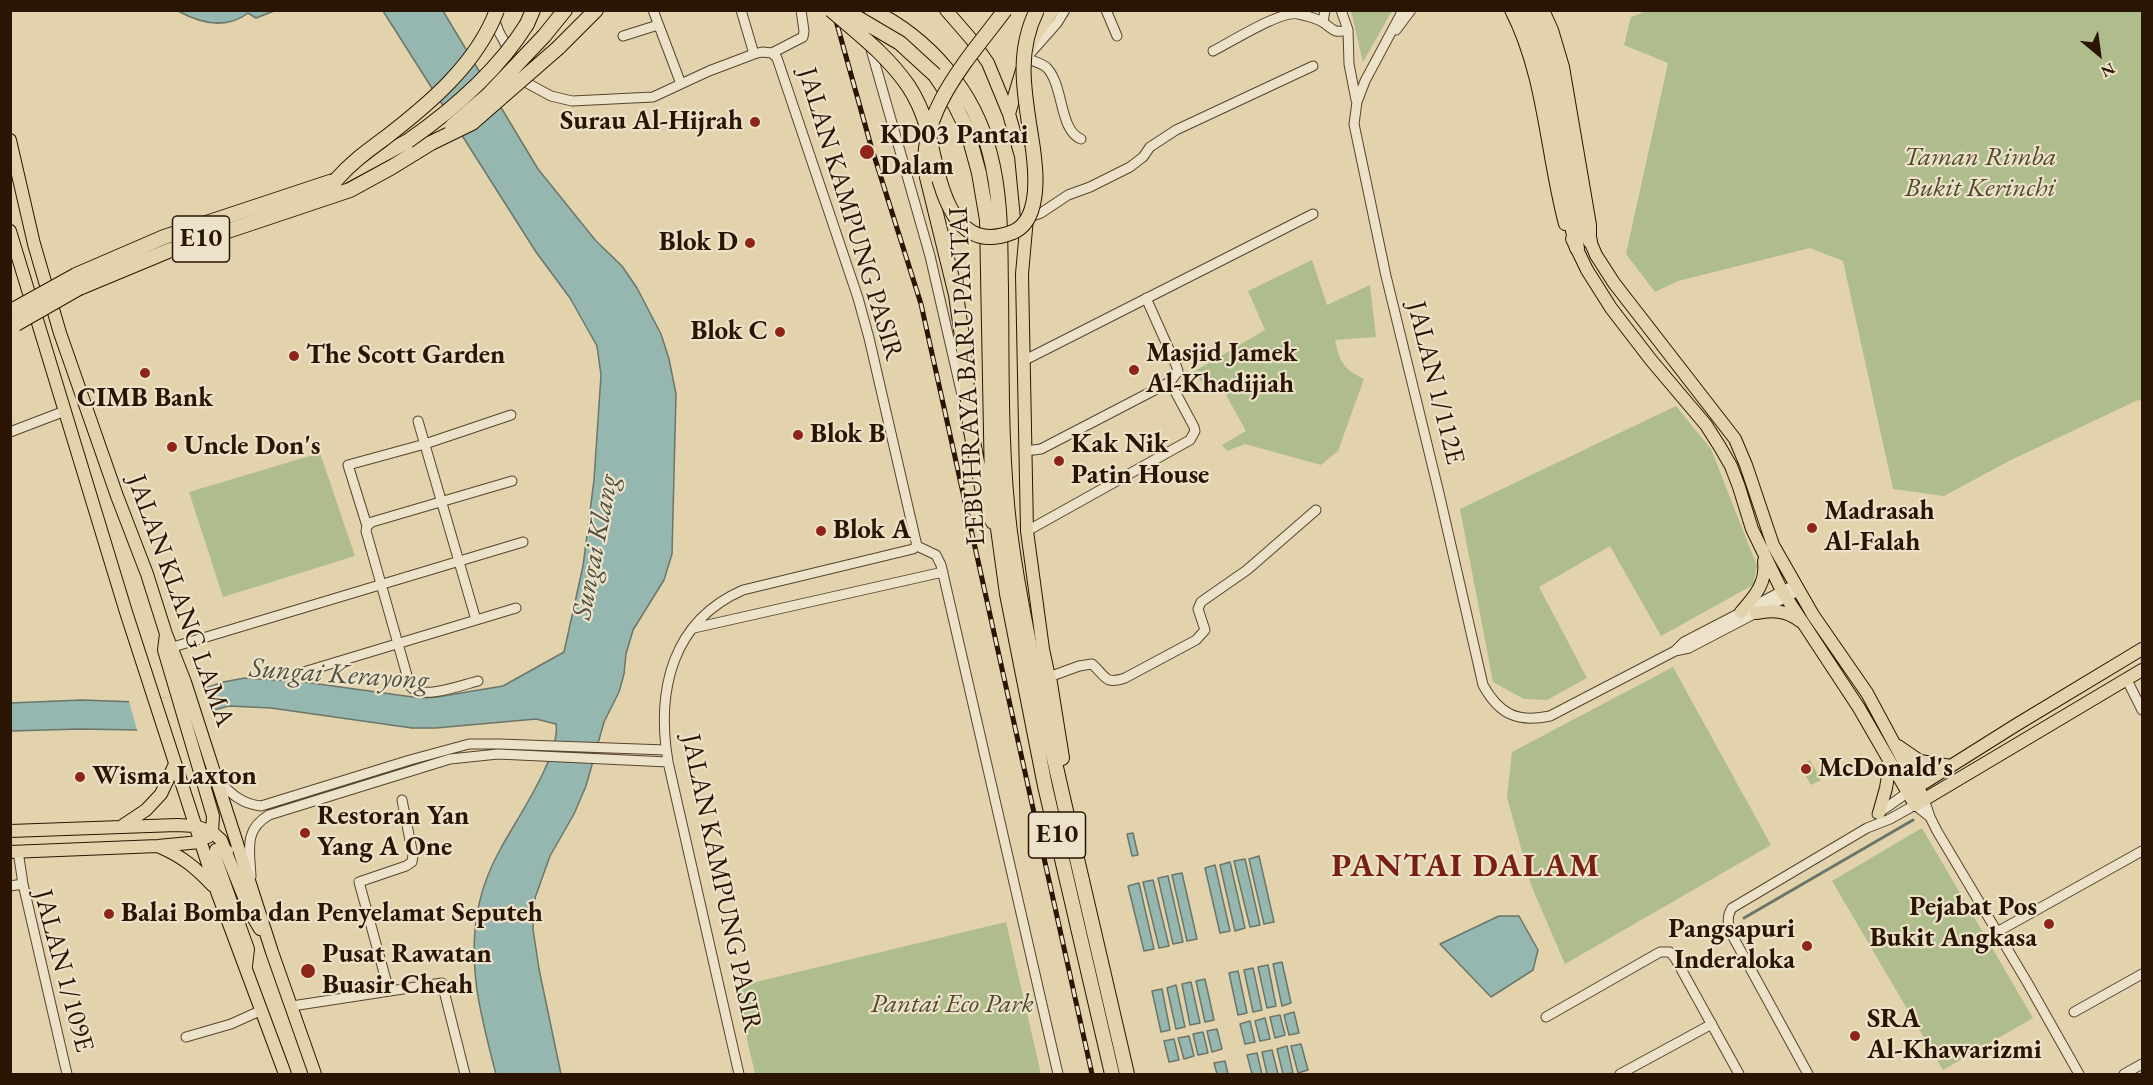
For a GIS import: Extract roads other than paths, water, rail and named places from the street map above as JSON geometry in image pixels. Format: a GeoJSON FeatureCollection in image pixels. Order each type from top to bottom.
{"type":"FeatureCollection","features":[{"type":"Feature","properties":{"kind":"highway"},"geometry":{"type":"LineString","coordinates":[[336,180],[351,162],[386,137],[449,82],[480,45],[497,10]]}},
{"type":"Feature","properties":{"kind":"highway","name":"E10"},"geometry":{"type":"LineString","coordinates":[[12,319],[78,281],[164,237],[336,180],[408,141],[447,113],[480,83],[527,24],[533,10]]}},
{"type":"Feature","properties":{"kind":"highway","name":"E10"},"geometry":{"type":"LineString","coordinates":[[78,281],[342,193],[392,168],[431,143],[468,113],[544,36],[565,10]]}},
{"type":"Feature","properties":{"kind":"highway"},"geometry":{"type":"LineString","coordinates":[[431,143],[472,123],[558,48],[596,10]]}},
{"type":"Feature","properties":{"kind":"highway"},"geometry":{"type":"LineString","coordinates":[[831,10],[881,52],[909,87],[926,122],[944,196],[959,223],[975,234],[994,237],[1018,230],[1027,221],[1035,196],[1034,163],[1023,81],[1023,59],[1025,40],[1037,10]]}},
{"type":"Feature","properties":{"kind":"highway","name":"LEBUHRAYA BARU PANTAI"},"geometry":{"type":"LineString","coordinates":[[844,10],[940,70],[967,129],[975,153],[987,220],[993,485],[1007,594],[1045,786],[1112,1074]]}},
{"type":"Feature","properties":{"kind":"highway"},"geometry":{"type":"LineString","coordinates":[[999,535],[986,508],[970,426],[964,350],[956,295],[925,164],[931,122],[938,106],[966,62],[1005,10]]}},
{"type":"Feature","properties":{"kind":"highway"},"geometry":{"type":"LineString","coordinates":[[1518,10],[1536,49],[1544,77],[1563,184],[1583,244]]}},
{"type":"Feature","properties":{"kind":"highway"},"geometry":{"type":"LineString","coordinates":[[1532,10],[1552,61],[1569,165],[1581,218],[1583,244]]}},
{"type":"Feature","properties":{"kind":"highway","name":"LEBUHRAYA BARU PANTAI"},"geometry":{"type":"LineString","coordinates":[[876,12],[912,35],[940,70],[968,99],[990,154],[1001,219],[1005,480],[1009,522],[1022,607],[1127,1074]]}},
{"type":"Feature","properties":{"kind":"highway"},"geometry":{"type":"LineString","coordinates":[[1049,677],[1064,771],[1068,819]]}},
{"type":"Feature","properties":{"kind":"main road"},"geometry":{"type":"LineString","coordinates":[[946,10],[988,63],[1009,114],[1021,156],[1027,218],[1022,274],[1027,531],[1049,677]]}},
{"type":"Feature","properties":{"kind":"main road"},"geometry":{"type":"LineString","coordinates":[[1009,114],[1033,39],[1053,10]]}},
{"type":"Feature","properties":{"kind":"main road"},"geometry":{"type":"LineString","coordinates":[[1511,10],[1520,27],[1541,99],[1556,189],[1568,233],[1596,255],[1624,298],[1735,439],[1773,545],[1818,623],[1867,693],[1894,743],[1912,789]]}},
{"type":"Feature","properties":{"kind":"main road"},"geometry":{"type":"LineString","coordinates":[[1543,10],[1552,30],[1563,67],[1590,225],[1583,244],[1587,270],[1596,287],[1651,360],[1706,425],[1720,447],[1731,466],[1762,553],[1784,594],[1859,708],[1890,763],[1920,802],[2142,670]]}},
{"type":"Feature","properties":{"kind":"main road"},"geometry":{"type":"LineString","coordinates":[[994,78],[1001,81],[1012,78],[1025,61]]}},
{"type":"Feature","properties":{"kind":"main road","name":"JALAN KLANG LAMA"},"geometry":{"type":"LineString","coordinates":[[10,140],[34,244],[60,333],[147,574],[172,647],[180,683],[199,722],[272,952],[315,1074]]}},
{"type":"Feature","properties":{"kind":"main road","name":"JALAN KLANG LAMA"},"geometry":{"type":"LineString","coordinates":[[10,231],[200,842],[285,1074]]}},
{"type":"Feature","properties":{"kind":"main road"},"geometry":{"type":"LineString","coordinates":[[1651,360],[1665,349]]}},
{"type":"Feature","properties":{"kind":"main road"},"geometry":{"type":"LineString","coordinates":[[1720,447],[1735,439]]}},
{"type":"Feature","properties":{"kind":"main road"},"geometry":{"type":"LineString","coordinates":[[1741,612],[1760,587],[1764,577],[1762,553]]}},
{"type":"Feature","properties":{"kind":"main road"},"geometry":{"type":"LineString","coordinates":[[1756,613],[1772,610],[1782,612],[1794,617],[1805,626]]}},
{"type":"Feature","properties":{"kind":"main road"},"geometry":{"type":"LineString","coordinates":[[14,851],[158,846],[200,842],[212,832],[213,816],[186,726],[180,683],[164,650],[166,634]]}},
{"type":"Feature","properties":{"kind":"main road"},"geometry":{"type":"LineString","coordinates":[[1912,789],[2142,650]]}},
{"type":"Feature","properties":{"kind":"main road"},"geometry":{"type":"LineString","coordinates":[[1894,743],[1920,761],[1951,766]]}},
{"type":"Feature","properties":{"kind":"main road"},"geometry":{"type":"LineString","coordinates":[[1879,813],[1890,763]]}},
{"type":"Feature","properties":{"kind":"main road"},"geometry":{"type":"LineString","coordinates":[[121,827],[146,810],[161,794],[175,764]]}},
{"type":"Feature","properties":{"kind":"main road"},"geometry":{"type":"LineString","coordinates":[[10,831],[195,826],[212,832],[221,840],[227,851],[250,912],[272,952]]}},
{"type":"Feature","properties":{"kind":"main road"},"geometry":{"type":"LineString","coordinates":[[158,846],[179,855],[198,870],[216,889]]}},
{"type":"Feature","properties":{"kind":"main road"},"geometry":{"type":"LineString","coordinates":[[227,851],[216,850],[215,858],[248,949],[246,971]]}},
{"type":"Feature","properties":{"kind":"street","name":"JALAN KAMPUNG PASIR"},"geometry":{"type":"LineString","coordinates":[[492,10],[499,32],[527,83],[551,96],[572,101],[653,97],[709,70],[754,54],[772,53],[780,65],[870,338],[917,546],[913,549],[743,590],[713,606],[694,628],[675,656],[666,684],[668,762],[739,1074]]}},
{"type":"Feature","properties":{"kind":"street"},"geometry":{"type":"LineString","coordinates":[[653,10],[681,84]]}},
{"type":"Feature","properties":{"kind":"street"},"geometry":{"type":"LineString","coordinates":[[741,10],[754,54]]}},
{"type":"Feature","properties":{"kind":"street"},"geometry":{"type":"LineString","coordinates":[[772,53],[803,37],[801,10]]}},
{"type":"Feature","properties":{"kind":"street"},"geometry":{"type":"LineString","coordinates":[[860,10],[930,256],[970,426]]}},
{"type":"Feature","properties":{"kind":"street"},"geometry":{"type":"LineString","coordinates":[[1065,10],[1025,61],[1045,66],[1051,74],[1057,83],[1069,129],[1075,137],[1081,139]]}},
{"type":"Feature","properties":{"kind":"street"},"geometry":{"type":"LineString","coordinates":[[1106,10],[1117,36]]}},
{"type":"Feature","properties":{"kind":"street"},"geometry":{"type":"LineString","coordinates":[[1323,22],[1325,10]]}},
{"type":"Feature","properties":{"kind":"street"},"geometry":{"type":"LineString","coordinates":[[1341,10],[1348,30],[1349,64],[1357,102]]}},
{"type":"Feature","properties":{"kind":"street","name":"JALAN 1/112E"},"geometry":{"type":"LineString","coordinates":[[1403,10],[1365,81],[1357,102],[1354,124],[1363,172],[1483,685],[1506,712],[1518,718],[1533,720],[1550,716],[1675,651]]}},
{"type":"Feature","properties":{"kind":"street","name":"JALAN 1/112E"},"geometry":{"type":"LineString","coordinates":[[1383,46],[1411,10]]}},
{"type":"Feature","properties":{"kind":"street"},"geometry":{"type":"LineString","coordinates":[[1213,51],[1284,14],[1297,14],[1323,22],[1337,33],[1348,30]]}},
{"type":"Feature","properties":{"kind":"street"},"geometry":{"type":"LineString","coordinates":[[623,36],[658,25]]}},
{"type":"Feature","properties":{"kind":"street"},"geometry":{"type":"LineString","coordinates":[[1027,218],[1041,213],[1068,195],[1130,167],[1143,157],[1150,147],[1176,130],[1313,66]]}},
{"type":"Feature","properties":{"kind":"street"},"geometry":{"type":"LineString","coordinates":[[1023,361],[1313,214]]}},
{"type":"Feature","properties":{"kind":"street"},"geometry":{"type":"LineString","coordinates":[[1024,451],[1041,449],[1170,382],[1178,371],[1146,298]]}},
{"type":"Feature","properties":{"kind":"street"},"geometry":{"type":"LineString","coordinates":[[1027,531],[1190,440],[1195,431],[1194,427],[1170,382]]}},
{"type":"Feature","properties":{"kind":"street"},"geometry":{"type":"LineString","coordinates":[[10,432],[65,411]]}},
{"type":"Feature","properties":{"kind":"street"},"geometry":{"type":"LineString","coordinates":[[478,681],[433,692],[413,691],[348,465],[425,444],[511,415]]}},
{"type":"Feature","properties":{"kind":"street"},"geometry":{"type":"LineString","coordinates":[[418,421],[476,620]]}},
{"type":"Feature","properties":{"kind":"street"},"geometry":{"type":"LineString","coordinates":[[367,526],[372,522],[512,481]]}},
{"type":"Feature","properties":{"kind":"street"},"geometry":{"type":"LineString","coordinates":[[1049,677],[1079,666],[1092,664],[1106,679],[1116,681],[1197,640],[1205,630],[1198,609],[1201,602],[1247,570],[1316,510]]}},
{"type":"Feature","properties":{"kind":"street"},"geometry":{"type":"LineString","coordinates":[[172,647],[523,542]]}},
{"type":"Feature","properties":{"kind":"street"},"geometry":{"type":"LineString","coordinates":[[917,546],[936,555],[943,572],[1058,1074]]}},
{"type":"Feature","properties":{"kind":"street"},"geometry":{"type":"LineString","coordinates":[[694,628],[943,572]]}},
{"type":"Feature","properties":{"kind":"street"},"geometry":{"type":"LineString","coordinates":[[1675,651],[1684,642],[1741,612],[1798,587]]}},
{"type":"Feature","properties":{"kind":"street"},"geometry":{"type":"LineString","coordinates":[[1675,651],[1689,648],[1756,613],[1784,594]]}},
{"type":"Feature","properties":{"kind":"street"},"geometry":{"type":"LineString","coordinates":[[297,674],[516,608]]}},
{"type":"Feature","properties":{"kind":"street"},"geometry":{"type":"LineString","coordinates":[[2127,680],[2142,710]]}},
{"type":"Feature","properties":{"kind":"street"},"geometry":{"type":"LineString","coordinates":[[217,778],[232,795],[250,805],[261,806],[469,744],[666,750]]}},
{"type":"Feature","properties":{"kind":"street"},"geometry":{"type":"LineString","coordinates":[[252,886],[249,844],[252,831],[259,821],[269,815],[450,759],[498,754],[668,762]]}},
{"type":"Feature","properties":{"kind":"street"},"geometry":{"type":"LineString","coordinates":[[1867,828],[1879,813],[1912,789]]}},
{"type":"Feature","properties":{"kind":"street"},"geometry":{"type":"LineString","coordinates":[[390,991],[359,882],[412,862],[413,855],[402,800]]}},
{"type":"Feature","properties":{"kind":"street"},"geometry":{"type":"LineString","coordinates":[[1808,1074],[1729,929],[1728,918],[1732,908],[1867,828],[1890,819],[1920,802],[2079,1074]]}},
{"type":"Feature","properties":{"kind":"street"},"geometry":{"type":"LineString","coordinates":[[14,851],[23,884]]}},
{"type":"Feature","properties":{"kind":"street"},"geometry":{"type":"LineString","coordinates":[[1996,932],[2142,851]]}},
{"type":"Feature","properties":{"kind":"street","name":"JALAN 1/109E"},"geometry":{"type":"LineString","coordinates":[[10,886],[23,884],[67,1074]]}},
{"type":"Feature","properties":{"kind":"street"},"geometry":{"type":"LineString","coordinates":[[1546,1017],[1660,952],[1670,952],[1739,1074]]}},
{"type":"Feature","properties":{"kind":"street"},"geometry":{"type":"LineString","coordinates":[[2074,1012],[2142,974]]}},
{"type":"Feature","properties":{"kind":"street"},"geometry":{"type":"LineString","coordinates":[[292,1006],[442,983],[465,1074]]}},
{"type":"Feature","properties":{"kind":"street"},"geometry":{"type":"LineString","coordinates":[[186,1037],[231,1024],[262,1010]]}},
{"type":"Feature","properties":{"kind":"street"},"geometry":{"type":"LineString","coordinates":[[1620,1074],[1712,1024]]}},
{"type":"Feature","properties":{"kind":"street"},"geometry":{"type":"LineString","coordinates":[[2124,1074],[2142,1064]]}},
{"type":"Feature","properties":{"kind":"water"},"geometry":{"type":"Polygon","coordinates":[[[178,11],[274,11],[256,18],[248,13],[231,22],[213,23],[195,19],[178,11]]]}},
{"type":"Feature","properties":{"kind":"water","name":"Sungai Klang"},"geometry":{"type":"Polygon","coordinates":[[[383,11],[443,11],[538,169],[596,241],[622,266],[637,288],[661,334],[676,394],[672,554],[664,580],[633,630],[619,692],[604,722],[586,786],[574,814],[550,856],[535,898],[533,929],[561,1074],[496,1074],[477,990],[474,947],[475,926],[485,883],[498,854],[545,769],[556,737],[556,724],[536,719],[412,728],[271,708],[229,706],[139,730],[11,731],[10,703],[82,700],[137,702],[186,695],[223,682],[245,678],[304,682],[420,698],[437,697],[503,686],[564,652],[583,566],[594,480],[601,375],[597,346],[570,298],[536,252],[383,11]]]}},
{"type":"Feature","properties":{"kind":"water"},"geometry":{"type":"Polygon","coordinates":[[[1133,833],[1138,855],[1132,856],[1127,834],[1133,833]]]}},
{"type":"Feature","properties":{"kind":"water"},"geometry":{"type":"Polygon","coordinates":[[[1259,856],[1274,922],[1264,924],[1249,859],[1259,856]]]}},
{"type":"Feature","properties":{"kind":"water"},"geometry":{"type":"Polygon","coordinates":[[[1245,859],[1260,925],[1250,927],[1234,861],[1245,859]]]}},
{"type":"Feature","properties":{"kind":"water"},"geometry":{"type":"Polygon","coordinates":[[[1230,862],[1245,928],[1235,931],[1220,865],[1230,862]]]}},
{"type":"Feature","properties":{"kind":"water"},"geometry":{"type":"Polygon","coordinates":[[[1215,865],[1230,931],[1220,933],[1205,868],[1215,865]]]}},
{"type":"Feature","properties":{"kind":"water"},"geometry":{"type":"Polygon","coordinates":[[[1182,873],[1197,939],[1187,941],[1172,875],[1182,873]]]}},
{"type":"Feature","properties":{"kind":"water"},"geometry":{"type":"Polygon","coordinates":[[[1168,876],[1183,942],[1173,944],[1158,878],[1168,876]]]}},
{"type":"Feature","properties":{"kind":"water"},"geometry":{"type":"Polygon","coordinates":[[[1153,880],[1169,946],[1159,948],[1143,882],[1153,880]]]}},
{"type":"Feature","properties":{"kind":"water"},"geometry":{"type":"Polygon","coordinates":[[[1139,883],[1154,949],[1144,951],[1128,886],[1139,883]]]}},
{"type":"Feature","properties":{"kind":"water"},"geometry":{"type":"Polygon","coordinates":[[[1499,916],[1519,916],[1538,950],[1533,970],[1491,997],[1440,944],[1499,916]]]}},
{"type":"Feature","properties":{"kind":"water"},"geometry":{"type":"Polygon","coordinates":[[[1282,962],[1291,1003],[1282,1006],[1273,964],[1282,962]]]}},
{"type":"Feature","properties":{"kind":"water"},"geometry":{"type":"Polygon","coordinates":[[[1268,965],[1276,1006],[1267,1008],[1258,967],[1268,965]]]}},
{"type":"Feature","properties":{"kind":"water"},"geometry":{"type":"Polygon","coordinates":[[[1253,968],[1262,1010],[1253,1012],[1244,970],[1253,968]]]}},
{"type":"Feature","properties":{"kind":"water"},"geometry":{"type":"Polygon","coordinates":[[[1238,971],[1247,1013],[1238,1015],[1229,973],[1238,971]]]}},
{"type":"Feature","properties":{"kind":"water"},"geometry":{"type":"Polygon","coordinates":[[[1205,979],[1214,1020],[1205,1022],[1196,981],[1205,979]]]}},
{"type":"Feature","properties":{"kind":"water"},"geometry":{"type":"Polygon","coordinates":[[[1191,982],[1200,1023],[1190,1025],[1182,984],[1191,982]]]}},
{"type":"Feature","properties":{"kind":"water"},"geometry":{"type":"Polygon","coordinates":[[[1176,985],[1185,1027],[1176,1029],[1167,988],[1176,985]]]}},
{"type":"Feature","properties":{"kind":"water"},"geometry":{"type":"Polygon","coordinates":[[[1162,989],[1170,1030],[1161,1032],[1152,991],[1162,989]]]}},
{"type":"Feature","properties":{"kind":"water"},"geometry":{"type":"Polygon","coordinates":[[[1294,1012],[1299,1033],[1289,1035],[1284,1015],[1294,1012]]]}},
{"type":"Feature","properties":{"kind":"water"},"geometry":{"type":"Polygon","coordinates":[[[1280,1015],[1285,1035],[1275,1038],[1270,1017],[1280,1015]]]}},
{"type":"Feature","properties":{"kind":"water"},"geometry":{"type":"Polygon","coordinates":[[[1265,1018],[1270,1039],[1260,1041],[1255,1021],[1265,1018]]]}},
{"type":"Feature","properties":{"kind":"water"},"geometry":{"type":"Polygon","coordinates":[[[1250,1021],[1255,1042],[1245,1044],[1240,1024],[1250,1021]]]}},
{"type":"Feature","properties":{"kind":"water"},"geometry":{"type":"Polygon","coordinates":[[[1217,1029],[1222,1049],[1212,1052],[1207,1031],[1217,1029]]]}},
{"type":"Feature","properties":{"kind":"water"},"geometry":{"type":"Polygon","coordinates":[[[1203,1032],[1208,1053],[1198,1055],[1193,1034],[1203,1032]]]}},
{"type":"Feature","properties":{"kind":"water"},"geometry":{"type":"Polygon","coordinates":[[[1189,1036],[1194,1056],[1184,1059],[1178,1038],[1189,1036]]]}},
{"type":"Feature","properties":{"kind":"water"},"geometry":{"type":"Polygon","coordinates":[[[1174,1039],[1179,1060],[1169,1062],[1164,1041],[1174,1039]]]}},
{"type":"Feature","properties":{"kind":"water"},"geometry":{"type":"Polygon","coordinates":[[[1301,1044],[1308,1070],[1298,1073],[1291,1046],[1301,1044]]]}},
{"type":"Feature","properties":{"kind":"water"},"geometry":{"type":"Polygon","coordinates":[[[1287,1046],[1293,1073],[1283,1074],[1277,1049],[1287,1046]]]}},
{"type":"Feature","properties":{"kind":"water"},"geometry":{"type":"Polygon","coordinates":[[[1272,1050],[1278,1074],[1267,1074],[1262,1052],[1272,1050]]]}},
{"type":"Feature","properties":{"kind":"water"},"geometry":{"type":"Polygon","coordinates":[[[1257,1053],[1262,1074],[1252,1074],[1247,1055],[1257,1053]]]}},
{"type":"Feature","properties":{"kind":"water"},"geometry":{"type":"Polygon","coordinates":[[[1225,1061],[1228,1074],[1217,1074],[1214,1063],[1225,1061]]]}},
{"type":"Feature","properties":{"kind":"waterway"},"geometry":{"type":"LineString","coordinates":[[1744,918],[1913,820]]}},
{"type":"Feature","properties":{"kind":"railway"},"geometry":{"type":"LineString","coordinates":[[833,10],[871,146],[921,304],[1092,1074]]}},
{"type":"Feature","properties":{"kind":"place","name":"Surau Al-Hijrah"},"geometry":{"type":"Point","coordinates":[755,122]}},
{"type":"Feature","properties":{"kind":"place","name":"KD03 Pantai Dalam"},"geometry":{"type":"Point","coordinates":[867,152]}},
{"type":"Feature","properties":{"kind":"place","name":"Blok D"},"geometry":{"type":"Point","coordinates":[750,243]}},
{"type":"Feature","properties":{"kind":"place","name":"Blok C"},"geometry":{"type":"Point","coordinates":[780,332]}},
{"type":"Feature","properties":{"kind":"place","name":"The Scott Garden"},"geometry":{"type":"Point","coordinates":[294,356]}},
{"type":"Feature","properties":{"kind":"place","name":"Masjid Jamek Al-Khadijiah"},"geometry":{"type":"Point","coordinates":[1134,370]}},
{"type":"Feature","properties":{"kind":"place","name":"CIMB Bank"},"geometry":{"type":"Point","coordinates":[145,373]}},
{"type":"Feature","properties":{"kind":"place","name":"Blok B"},"geometry":{"type":"Point","coordinates":[798,435]}},
{"type":"Feature","properties":{"kind":"place","name":"Uncle Don's"},"geometry":{"type":"Point","coordinates":[172,447]}},
{"type":"Feature","properties":{"kind":"place","name":"Kak Nik Patin House"},"geometry":{"type":"Point","coordinates":[1059,461]}},
{"type":"Feature","properties":{"kind":"place","name":"Madrasah Al-Falah"},"geometry":{"type":"Point","coordinates":[1812,528]}},
{"type":"Feature","properties":{"kind":"place","name":"Blok A"},"geometry":{"type":"Point","coordinates":[821,531]}},
{"type":"Feature","properties":{"kind":"place","name":"McDonald's"},"geometry":{"type":"Point","coordinates":[1806,769]}},
{"type":"Feature","properties":{"kind":"place","name":"Wisma Laxton"},"geometry":{"type":"Point","coordinates":[80,777]}},
{"type":"Feature","properties":{"kind":"place","name":"Restoran Yan Yang A One"},"geometry":{"type":"Point","coordinates":[305,833]}},
{"type":"Feature","properties":{"kind":"place","name":"Balai Bomba dan Penyelamat Seputeh"},"geometry":{"type":"Point","coordinates":[109,914]}},
{"type":"Feature","properties":{"kind":"place","name":"Pejabat Pos Bukit Angkasa"},"geometry":{"type":"Point","coordinates":[2049,924]}},
{"type":"Feature","properties":{"kind":"place","name":"Pangsapuri Inderaloka"},"geometry":{"type":"Point","coordinates":[1807,946]}},
{"type":"Feature","properties":{"kind":"place","name":"Pusat Rawatan Buasir Cheah"},"geometry":{"type":"Point","coordinates":[308,971]}},
{"type":"Feature","properties":{"kind":"place","name":"SRA Al-Khawarizmi"},"geometry":{"type":"Point","coordinates":[1855,1036]}},
{"type":"Feature","properties":{"kind":"district","name":"PANTAI DALAM"},"geometry":{"type":"Point","coordinates":[1466,867]}},
{"type":"Feature","properties":{"kind":"park label","name":"Taman Rimba Bukit Kerinchi"},"geometry":{"type":"Point","coordinates":[1980,174]}},
{"type":"Feature","properties":{"kind":"park label","name":"Pantai Eco Park"},"geometry":{"type":"Point","coordinates":[952,1005]}},
{"type":"Feature","properties":{"kind":"water label","name":"Sungai Kerayong"},"geometry":{"type":"Point","coordinates":[339,675]}}]}
